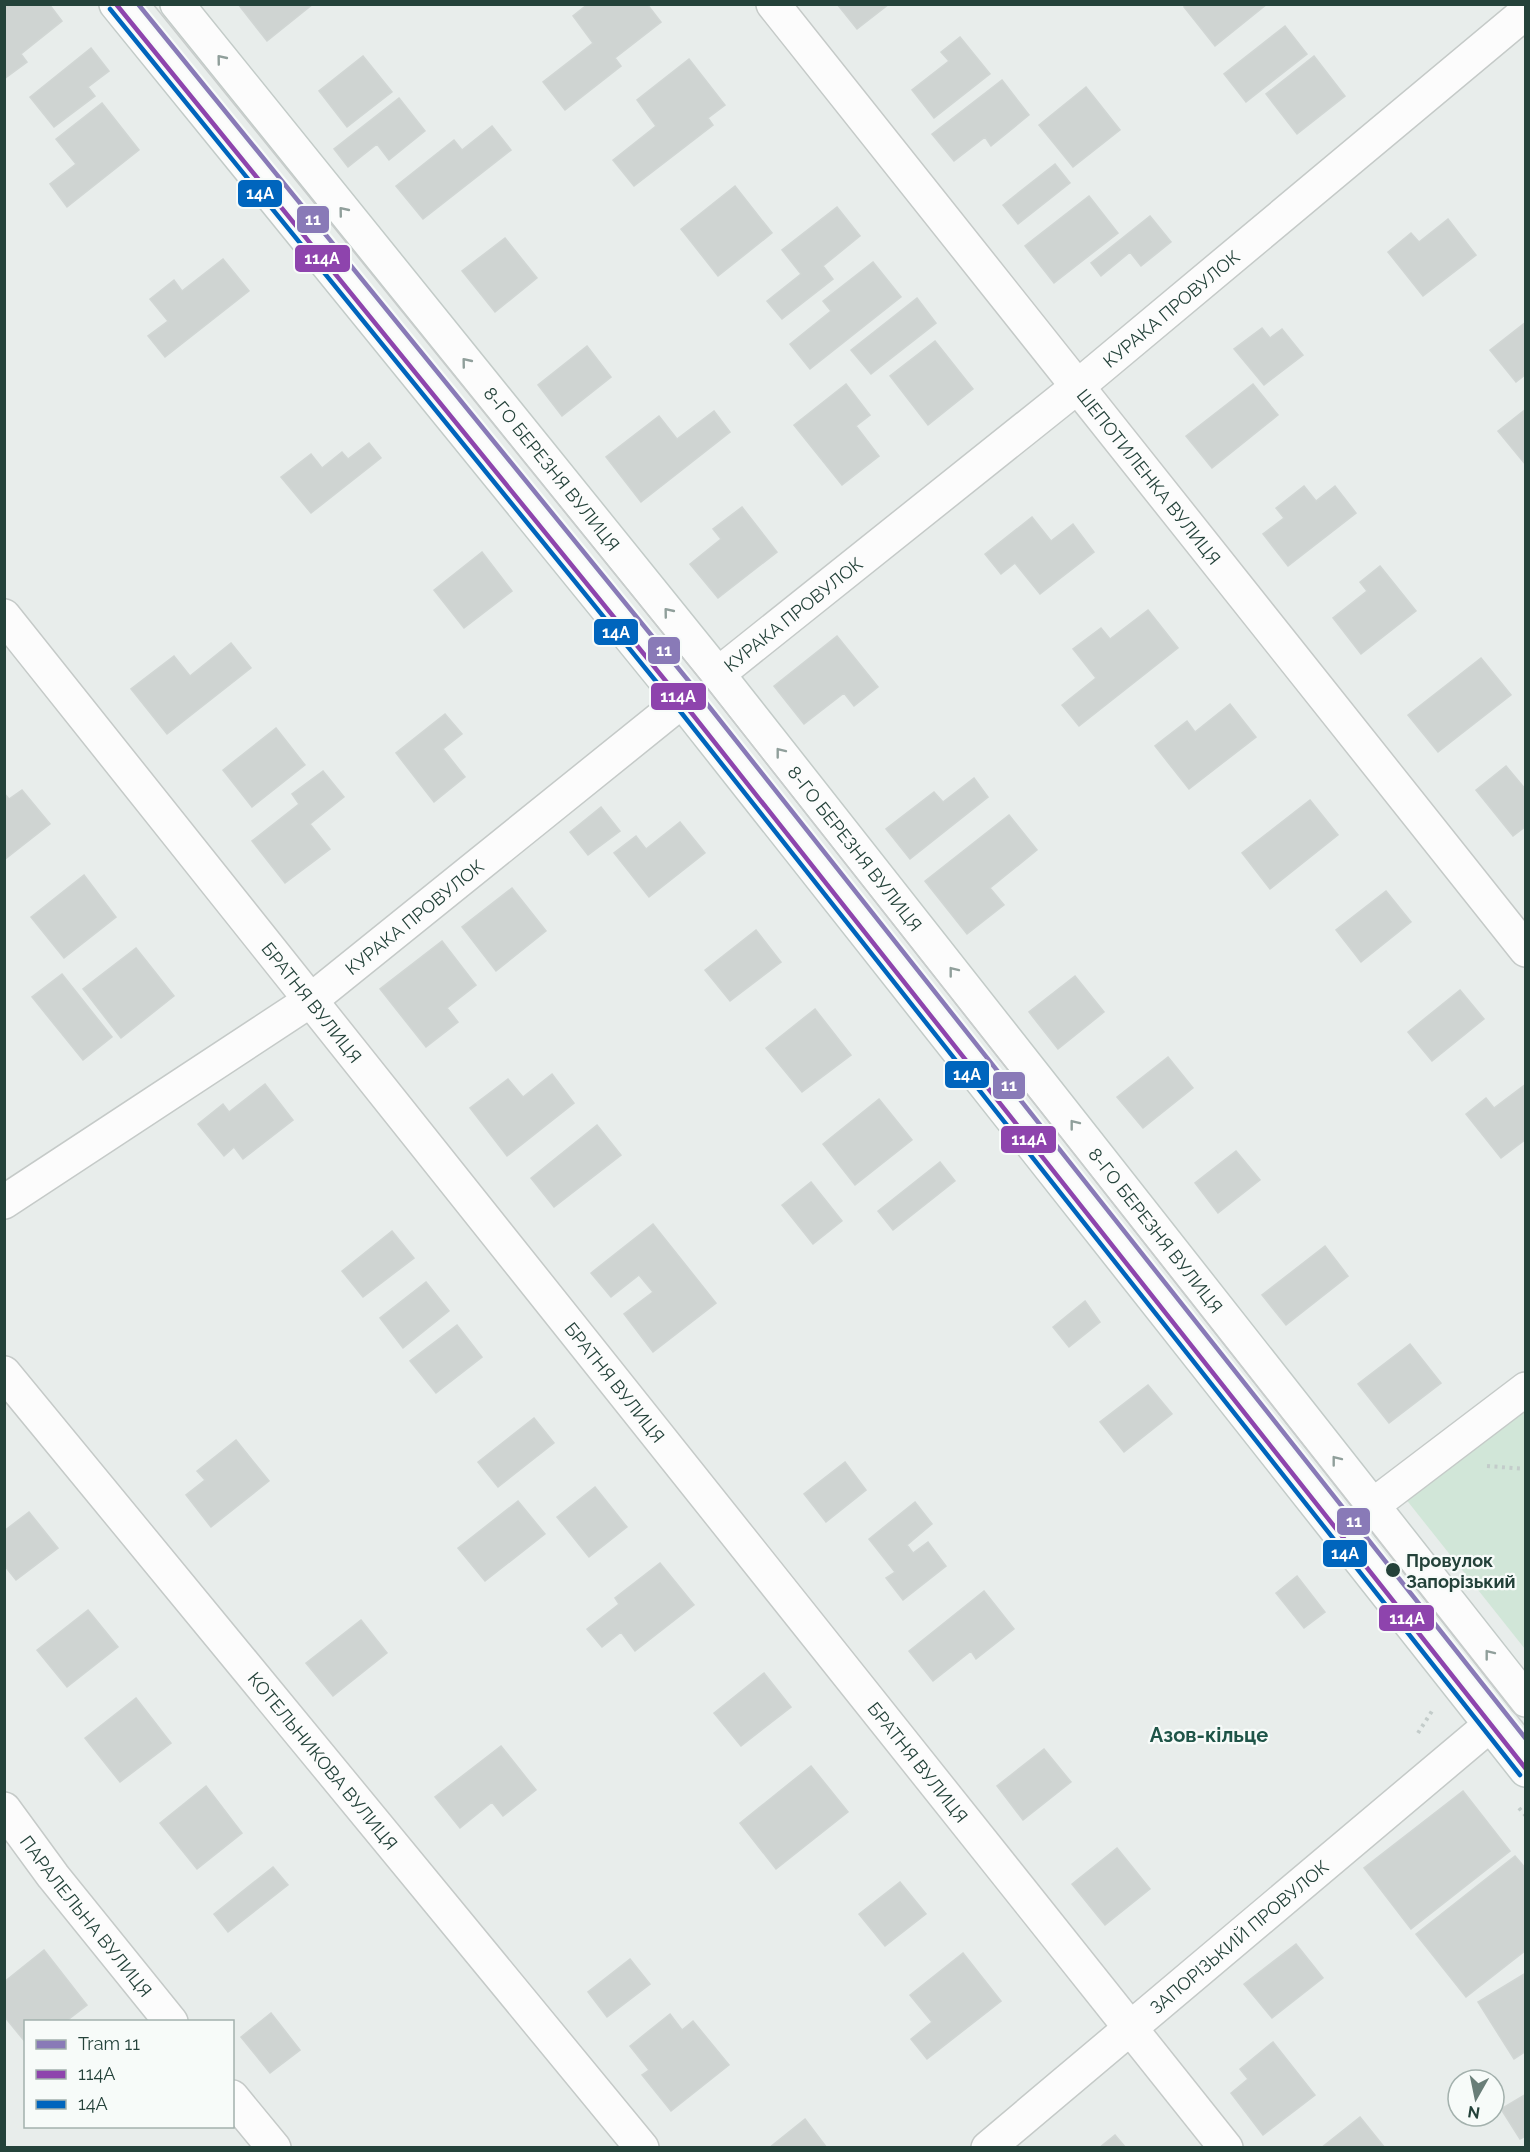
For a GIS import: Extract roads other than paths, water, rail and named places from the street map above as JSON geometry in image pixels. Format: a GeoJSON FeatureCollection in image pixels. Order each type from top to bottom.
{"type":"FeatureCollection","features":[{"type":"Feature","properties":{"kind":"street"},"geometry":{"type":"LineString","coordinates":[[116,4],[682,701],[1526,1770]]}},
{"type":"Feature","properties":{"kind":"street","name":"8-ГО БЕРЕЗНЯ ВУЛИЦЯ"},"geometry":{"type":"LineString","coordinates":[[177,4],[718,674],[1526,1700]]}},
{"type":"Feature","properties":{"kind":"street","name":"ШЕПОТИЛЕНКА ВУЛИЦЯ"},"geometry":{"type":"LineString","coordinates":[[774,4],[1526,950]]}},
{"type":"Feature","properties":{"kind":"street","name":"КУРАКА ПРОВУЛОК"},"geometry":{"type":"LineString","coordinates":[[4,1202],[311,1000],[1077,387],[1526,12]]}},
{"type":"Feature","properties":{"kind":"street","name":"БРАТНЯ ВУЛИЦЯ"},"geometry":{"type":"LineString","coordinates":[[4,616],[1226,2148]]}},
{"type":"Feature","properties":{"kind":"street","name":"КОТЕЛЬНИКОВА ВУЛИЦЯ"},"geometry":{"type":"LineString","coordinates":[[4,1374],[642,2148]]}},
{"type":"Feature","properties":{"kind":"street"},"geometry":{"type":"LineString","coordinates":[[1372,1506],[1526,1389]]}},
{"type":"Feature","properties":{"kind":"street","name":"ЗАПОРІЗЬКИЙ ПРОВУЛОК"},"geometry":{"type":"LineString","coordinates":[[988,2148],[1490,1725]]}},
{"type":"Feature","properties":{"kind":"street","name":"ПАРАЛЕЛЬНА ВУЛИЦЯ"},"geometry":{"type":"LineString","coordinates":[[4,1809],[53,1876],[169,2020]]}},
{"type":"Feature","properties":{"kind":"street"},"geometry":{"type":"LineString","coordinates":[[234,2099],[274,2148]]}},
{"type":"Feature","properties":{"kind":"tram line","name":"11"},"geometry":{"type":"LineString","coordinates":[[138,4],[696,690],[1526,1739]]}},
{"type":"Feature","properties":{"kind":"tram line"},"geometry":{"type":"LineString","coordinates":[[153,4],[704,684],[1526,1727]]}},
{"type":"Feature","properties":{"kind":"place","name":"Провулок Запорізький"},"geometry":{"type":"Point","coordinates":[1393,1570]}},
{"type":"Feature","properties":{"kind":"district","name":"Азов-кільце"},"geometry":{"type":"Point","coordinates":[1209,1735]}}]}
